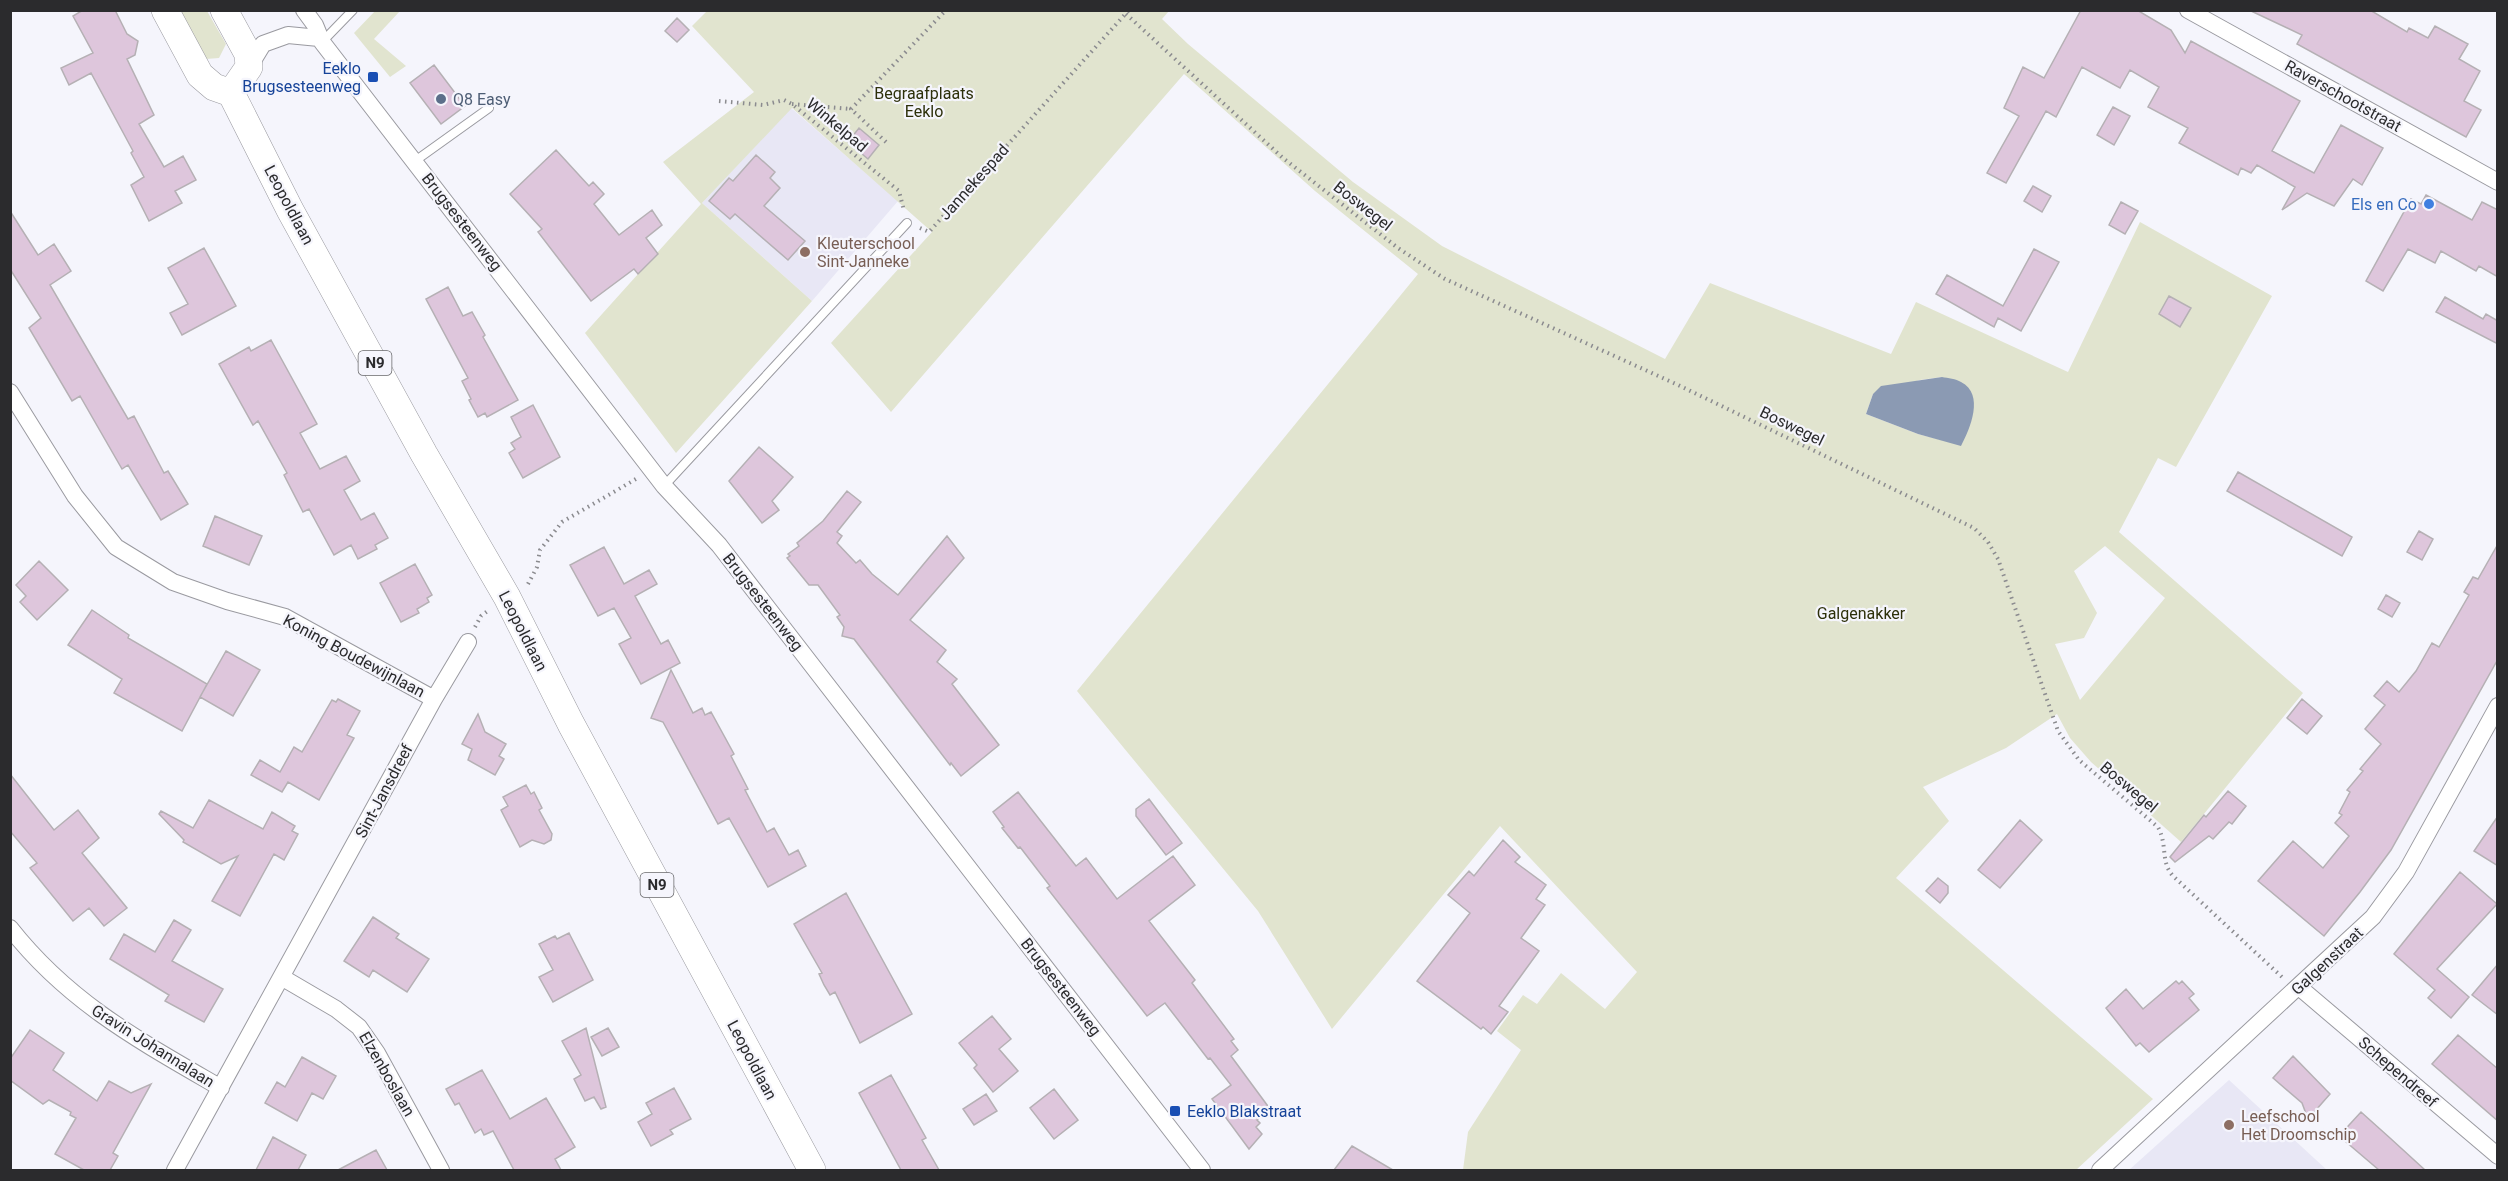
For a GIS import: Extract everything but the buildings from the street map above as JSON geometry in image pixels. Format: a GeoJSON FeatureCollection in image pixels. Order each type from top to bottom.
{"type":"FeatureCollection","features":[{"type":"Feature","properties":{"kind":"main road"},"geometry":{"type":"LineString","coordinates":[[165,10],[200,75],[214,87],[231,93],[249,67],[248,54],[225,10]]}},
{"type":"Feature","properties":{"kind":"main road","name":"Leopoldlaan"},"geometry":{"type":"LineString","coordinates":[[231,93],[290,210],[424,454],[507,597],[571,724],[812,1170]]}},
{"type":"Feature","properties":{"kind":"street","name":"Brugsesteenweg"},"geometry":{"type":"LineString","coordinates":[[304,10],[315,25],[321,40],[651,470],[719,545],[1202,1170]]}},
{"type":"Feature","properties":{"kind":"street","name":"Raverschootstraat"},"geometry":{"type":"LineString","coordinates":[[2188,10],[2498,182]]}},
{"type":"Feature","properties":{"kind":"street"},"geometry":{"type":"LineString","coordinates":[[249,67],[264,44],[288,35],[321,40]]}},
{"type":"Feature","properties":{"kind":"street","name":"Koning Boudewijnlaan"},"geometry":{"type":"LineString","coordinates":[[10,392],[75,496],[116,547],[173,582],[285,617],[434,699]]}},
{"type":"Feature","properties":{"kind":"street","name":"Sint-Jansdreef"},"geometry":{"type":"LineString","coordinates":[[175,1170],[283,978],[434,699],[468,642]]}},
{"type":"Feature","properties":{"kind":"street","name":"Galgenstraat"},"geometry":{"type":"LineString","coordinates":[[2100,1170],[2373,917],[2406,872],[2498,706]]}},
{"type":"Feature","properties":{"kind":"street","name":"Gravin Johannalaan"},"geometry":{"type":"LineString","coordinates":[[10,928],[31,954],[80,1000],[135,1038],[221,1088]]}},
{"type":"Feature","properties":{"kind":"street","name":"Elzenboslaan"},"geometry":{"type":"LineString","coordinates":[[283,978],[336,1009],[359,1027],[377,1053],[441,1170]]}},
{"type":"Feature","properties":{"kind":"street","name":"Schependreef"},"geometry":{"type":"LineString","coordinates":[[2300,987],[2498,1156]]}},
{"type":"Feature","properties":{"kind":"lane"},"geometry":{"type":"LineString","coordinates":[[321,40],[353,10]]}},
{"type":"Feature","properties":{"kind":"lane"},"geometry":{"type":"LineString","coordinates":[[415,161],[489,108]]}},
{"type":"Feature","properties":{"kind":"lane"},"geometry":{"type":"LineString","coordinates":[[664,486],[908,223]]}},
{"type":"Feature","properties":{"kind":"path"},"geometry":{"type":"LineString","coordinates":[[851,109],[946,10]]}},
{"type":"Feature","properties":{"kind":"path","name":"Jannekespad"},"geometry":{"type":"LineString","coordinates":[[908,223],[929,232],[1128,12]]}},
{"type":"Feature","properties":{"kind":"path","name":"Boswegel"},"geometry":{"type":"LineString","coordinates":[[1128,12],[1283,158],[1398,248],[1445,279],[1676,384],[1974,528],[1988,542],[1998,559],[2058,731],[2068,747],[2079,760],[2158,827],[2164,838],[2165,867],[2173,876],[2282,977],[2300,987]]}},
{"type":"Feature","properties":{"kind":"path","name":"Winkelpad"},"geometry":{"type":"LineString","coordinates":[[719,100],[763,105],[784,100],[792,104],[899,192],[908,223]]}},
{"type":"Feature","properties":{"kind":"path"},"geometry":{"type":"LineString","coordinates":[[792,104],[851,109],[886,142]]}},
{"type":"Feature","properties":{"kind":"path"},"geometry":{"type":"LineString","coordinates":[[468,642],[481,616],[528,584],[537,567],[540,550],[562,522],[594,506],[651,470]]}},
{"type":"Feature","properties":{"kind":"shaded area","name":"Kleuterschool Sint-Janneke"},"geometry":{"type":"Polygon","coordinates":[[[791,108],[898,201],[812,301],[702,203],[791,108]]]}},
{"type":"Feature","properties":{"kind":"shaded area","name":"Leefschool Het Droomschip"},"geometry":{"type":"Polygon","coordinates":[[[2229,1080],[2327,1170],[2129,1170],[2229,1080]]]}},
{"type":"Feature","properties":{"kind":"green space"},"geometry":{"type":"Polygon","coordinates":[[[376,10],[400,11],[374,39],[406,66],[390,77],[354,33],[376,10]]]}},
{"type":"Feature","properties":{"kind":"green space"},"geometry":{"type":"Polygon","coordinates":[[[179,11],[207,11],[226,44],[219,58],[206,59],[179,11]]]}},
{"type":"Feature","properties":{"kind":"green space"},"geometry":{"type":"Polygon","coordinates":[[[707,11],[1169,11],[1162,19],[1188,44],[1353,182],[1442,246],[1665,359],[1710,283],[1891,354],[1916,302],[2068,372],[2140,222],[2272,296],[2176,467],[2158,458],[2119,532],[2303,693],[2181,842],[2091,762],[2070,738],[2057,714],[2006,748],[1923,787],[1949,821],[1896,878],[2153,1099],[2076,1170],[1463,1170],[1468,1132],[1521,1050],[1497,1031],[1523,995],[1537,1004],[1561,973],[1605,1009],[1637,972],[1500,826],[1332,1029],[1258,911],[1077,691],[1418,274],[1315,191],[1184,74],[891,412],[831,343],[932,232],[792,108],[702,203],[812,301],[676,453],[585,333],[701,204],[663,162],[754,92],[692,26],[707,11]],[[1942,377],[1920,380],[1873,394],[1866,414],[1918,434],[1961,445],[1942,377]],[[2105,546],[2074,571],[2097,613],[2084,638],[2055,644],[2080,700],[2165,598],[2105,546]]]}},
{"type":"Feature","properties":{"kind":"water"},"geometry":{"type":"Polygon","coordinates":[[[1942,377],[1961,382],[1968,387],[1972,395],[1973,412],[1961,446],[1918,434],[1866,414],[1873,394],[1881,386],[1942,377]]]}},
{"type":"Feature","properties":{"kind":"place","name":"Eeklo Brugsesteenweg"},"geometry":{"type":"Point","coordinates":[373,77]}},
{"type":"Feature","properties":{"kind":"place","name":"Q8 Easy"},"geometry":{"type":"Point","coordinates":[441,99]}},
{"type":"Feature","properties":{"kind":"place","name":"Els en Co"},"geometry":{"type":"Point","coordinates":[2429,204]}},
{"type":"Feature","properties":{"kind":"place","name":"Kleuterschool Sint-Janneke"},"geometry":{"type":"Point","coordinates":[805,252]}},
{"type":"Feature","properties":{"kind":"place","name":"Eeklo Blakstraat"},"geometry":{"type":"Point","coordinates":[1175,1111]}},
{"type":"Feature","properties":{"kind":"place","name":"Leefschool Het Droomschip"},"geometry":{"type":"Point","coordinates":[2229,1125]}},
{"type":"Feature","properties":{"kind":"park label","name":"Begraafplaats Eeklo"},"geometry":{"type":"Point","coordinates":[924,102]}},
{"type":"Feature","properties":{"kind":"park label","name":"Galgenakker"},"geometry":{"type":"Point","coordinates":[1861,613]}}]}
